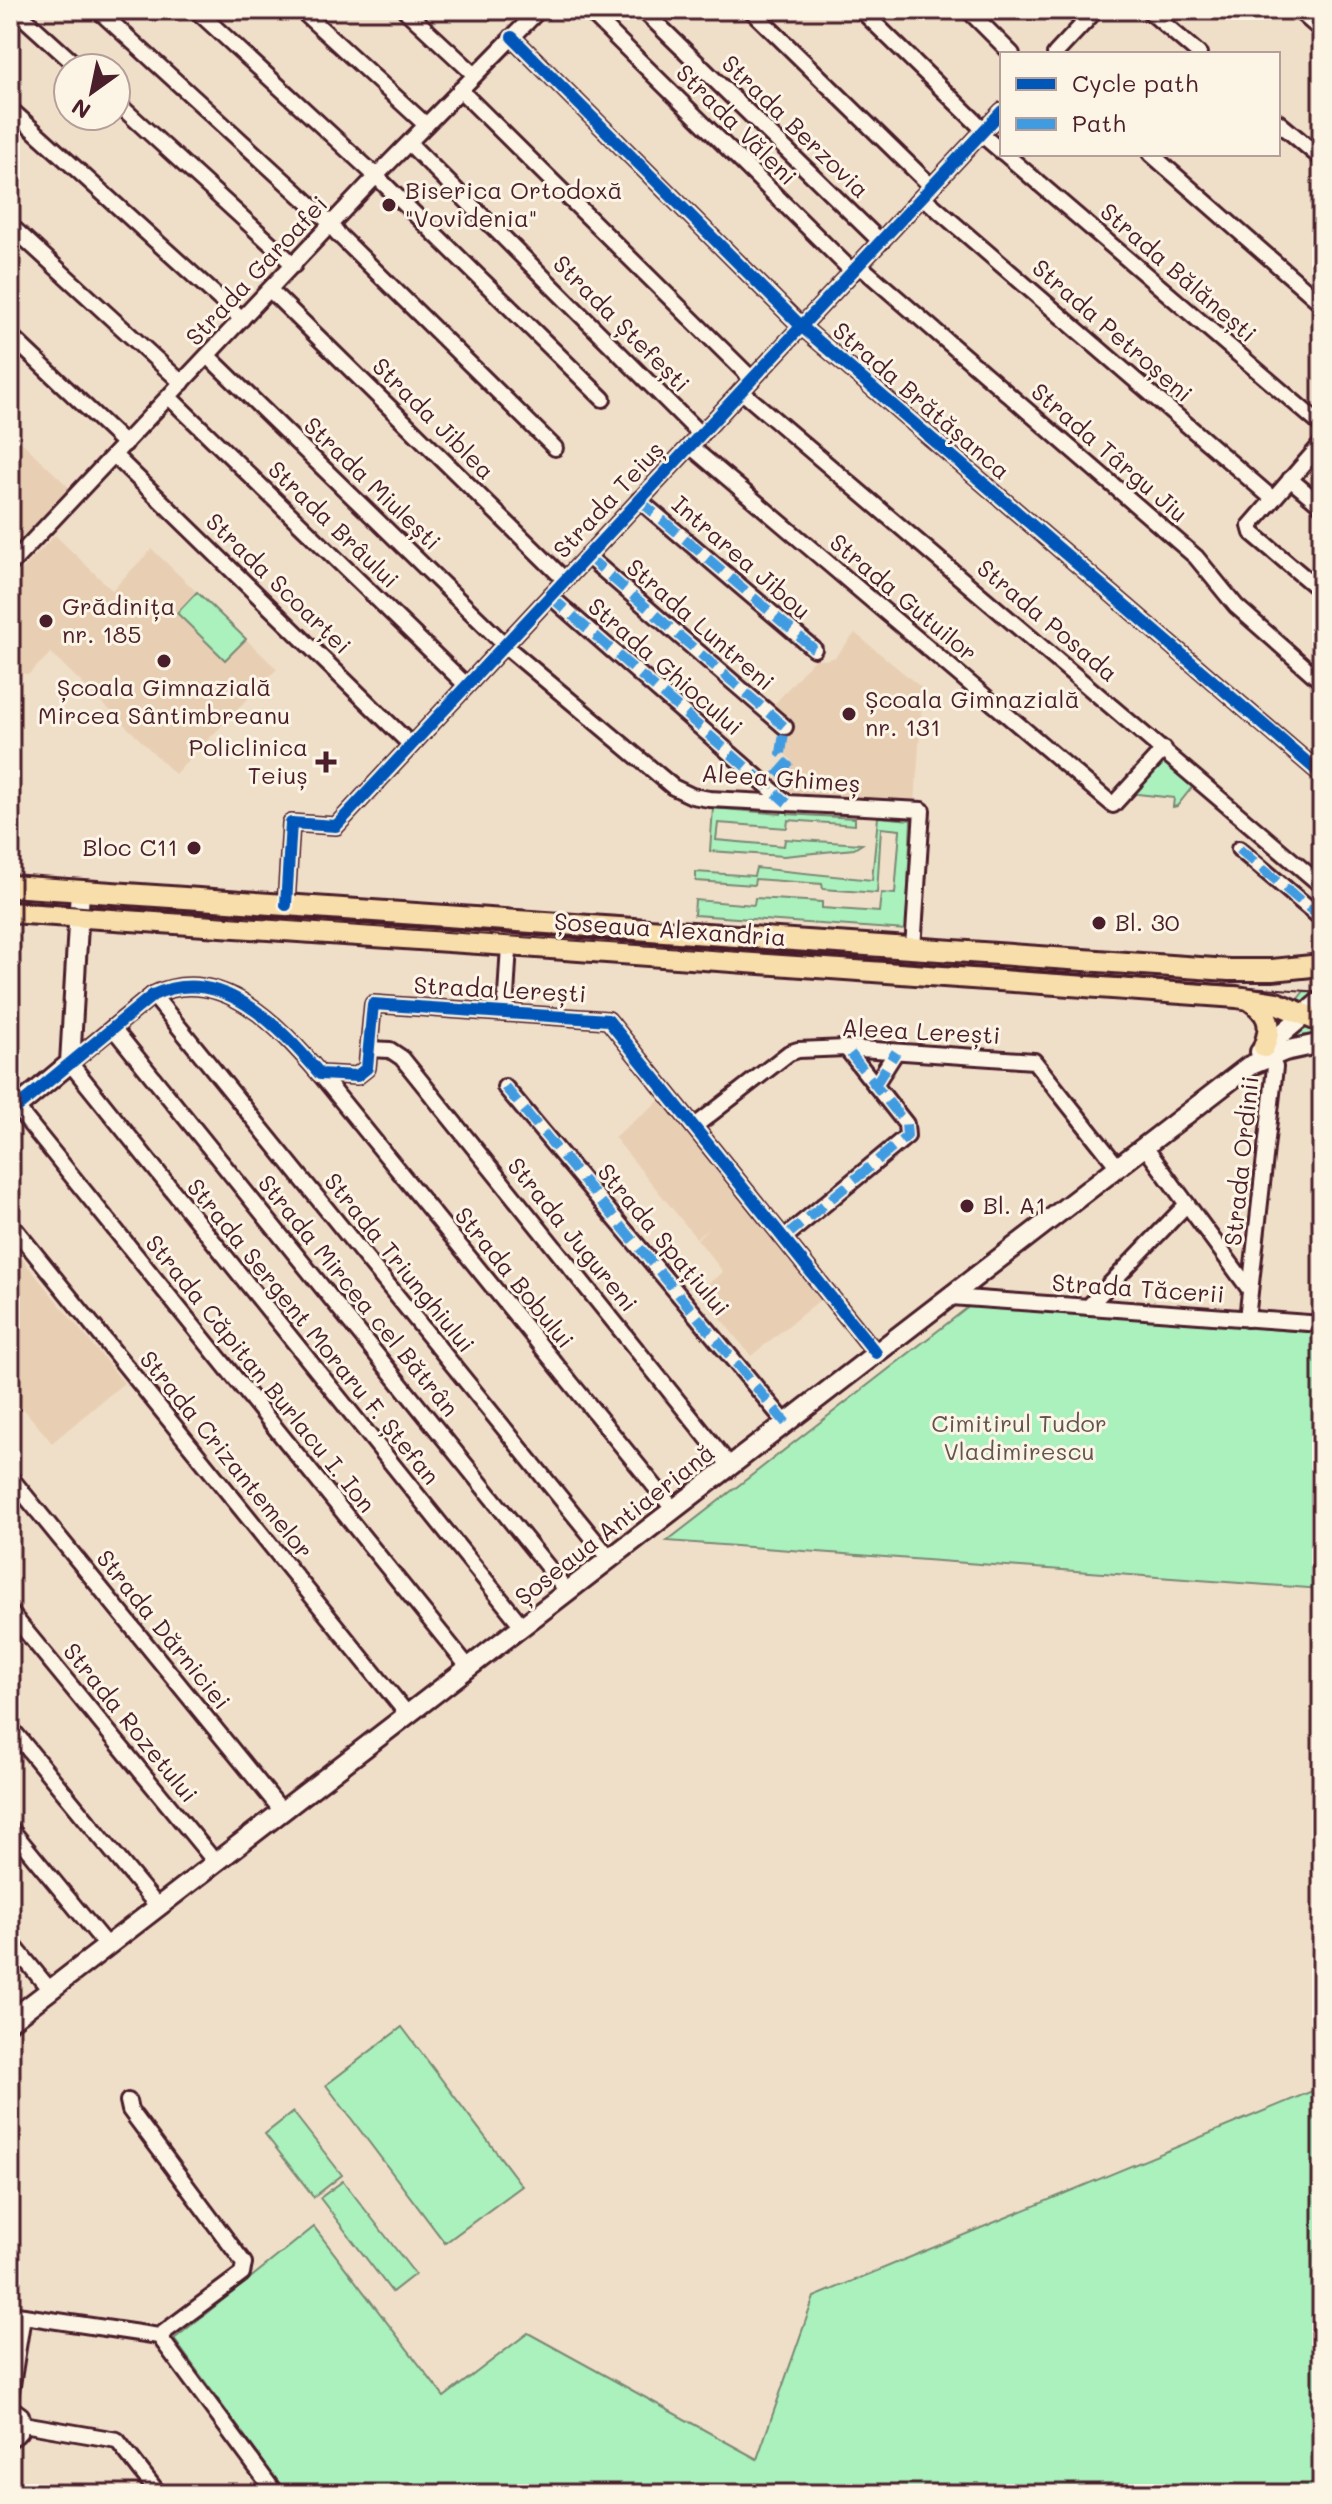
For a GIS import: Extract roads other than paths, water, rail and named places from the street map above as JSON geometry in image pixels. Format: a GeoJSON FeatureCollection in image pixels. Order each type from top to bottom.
{"type":"FeatureCollection","features":[{"type":"Feature","properties":{"kind":"main road","name":"Șoseaua Alexandria"},"geometry":{"type":"LineString","coordinates":[[10,886],[1244,970],[1322,965]]}},
{"type":"Feature","properties":{"kind":"main road"},"geometry":{"type":"LineString","coordinates":[[13,1111],[70,1063],[80,891]]}},
{"type":"Feature","properties":{"kind":"main road","name":"Șoseaua Alexandria"},"geometry":{"type":"LineString","coordinates":[[10,912],[1249,999],[1276,1003],[1313,1018]]}},
{"type":"Feature","properties":{"kind":"main road"},"geometry":{"type":"LineString","coordinates":[[1249,999],[1268,1017],[1270,1029],[1266,1052],[1322,1043]]}},
{"type":"Feature","properties":{"kind":"main road","name":"Șoseaua Antiaeriană"},"geometry":{"type":"LineString","coordinates":[[10,2021],[1313,1018],[1322,1000]]}},
{"type":"Feature","properties":{"kind":"street"},"geometry":{"type":"LineString","coordinates":[[15,10],[61,52]]}},
{"type":"Feature","properties":{"kind":"street"},"geometry":{"type":"LineString","coordinates":[[98,10],[331,225],[555,448]]}},
{"type":"Feature","properties":{"kind":"street"},"geometry":{"type":"LineString","coordinates":[[196,10],[376,176],[603,399]]}},
{"type":"Feature","properties":{"kind":"street"},"geometry":{"type":"LineString","coordinates":[[301,10],[426,125]]}},
{"type":"Feature","properties":{"kind":"street"},"geometry":{"type":"LineString","coordinates":[[405,10],[475,75]]}},
{"type":"Feature","properties":{"kind":"street","name":"Strada Garoafei"},"geometry":{"type":"LineString","coordinates":[[10,565],[376,176],[539,10]]}},
{"type":"Feature","properties":{"kind":"street","name":"Strada Văleni"},"geometry":{"type":"LineString","coordinates":[[588,10],[856,269]]}},
{"type":"Feature","properties":{"kind":"street","name":"Strada Berzovia"},"geometry":{"type":"LineString","coordinates":[[643,10],[881,242]]}},
{"type":"Feature","properties":{"kind":"street","name":"Strada Petroșeni"},"geometry":{"type":"LineString","coordinates":[[751,10],[927,192],[1273,499]]}},
{"type":"Feature","properties":{"kind":"street","name":"Strada Bălănești"},"geometry":{"type":"LineString","coordinates":[[861,10],[1000,150]]}},
{"type":"Feature","properties":{"kind":"street"},"geometry":{"type":"LineString","coordinates":[[968,10],[1010,52]]}},
{"type":"Feature","properties":{"kind":"street"},"geometry":{"type":"LineString","coordinates":[[1072,10],[1085,22]]}},
{"type":"Feature","properties":{"kind":"street"},"geometry":{"type":"LineString","coordinates":[[1057,52],[1096,10]]}},
{"type":"Feature","properties":{"kind":"street"},"geometry":{"type":"LineString","coordinates":[[1148,10],[1197,52]]}},
{"type":"Feature","properties":{"kind":"street"},"geometry":{"type":"LineString","coordinates":[[1298,10],[1322,31]]}},
{"type":"Feature","properties":{"kind":"street","name":"Strada Brătășanca"},"geometry":{"type":"LineString","coordinates":[[512,37],[801,326],[1322,775]]}},
{"type":"Feature","properties":{"kind":"street"},"geometry":{"type":"LineString","coordinates":[[460,90],[752,379]]}},
{"type":"Feature","properties":{"kind":"street"},"geometry":{"type":"LineString","coordinates":[[10,109],[242,319]]}},
{"type":"Feature","properties":{"kind":"street","name":"Strada Teiuș"},"geometry":{"type":"LineString","coordinates":[[286,905],[291,823],[336,826],[1000,113]]}},
{"type":"Feature","properties":{"kind":"street"},"geometry":{"type":"LineString","coordinates":[[132,117],[294,265]]}},
{"type":"Feature","properties":{"kind":"street"},"geometry":{"type":"LineString","coordinates":[[1280,124],[1322,159]]}},
{"type":"Feature","properties":{"kind":"street","name":"Strada Ștefești"},"geometry":{"type":"LineString","coordinates":[[409,143],[701,435]]}},
{"type":"Feature","properties":{"kind":"street","name":"Strada Bălănești"},"geometry":{"type":"LineString","coordinates":[[1007,156],[1322,426]]}},
{"type":"Feature","properties":{"kind":"street"},"geometry":{"type":"LineString","coordinates":[[1153,156],[1322,304]]}},
{"type":"Feature","properties":{"kind":"street"},"geometry":{"type":"LineString","coordinates":[[10,225],[182,383]]}},
{"type":"Feature","properties":{"kind":"street","name":"Strada Târgu Jiu"},"geometry":{"type":"LineString","coordinates":[[856,269],[1196,557],[1236,606],[1322,682]]}},
{"type":"Feature","properties":{"kind":"street","name":"Strada Jiblea"},"geometry":{"type":"LineString","coordinates":[[270,290],[565,580]]}},
{"type":"Feature","properties":{"kind":"street"},"geometry":{"type":"LineString","coordinates":[[10,335],[125,444]]}},
{"type":"Feature","properties":{"kind":"street","name":"Strada Miulești"},"geometry":{"type":"LineString","coordinates":[[208,356],[505,644]]}},
{"type":"Feature","properties":{"kind":"street","name":"Strada Posada"},"geometry":{"type":"LineString","coordinates":[[741,391],[1322,886]]}},
{"type":"Feature","properties":{"kind":"street","name":"Strada Brâului"},"geometry":{"type":"LineString","coordinates":[[169,397],[466,685]]}},
{"type":"Feature","properties":{"kind":"street"},"geometry":{"type":"LineString","coordinates":[[1322,443],[1252,522],[1250,530],[1322,592]]}},
{"type":"Feature","properties":{"kind":"street","name":"Strada Gutuilor"},"geometry":{"type":"LineString","coordinates":[[690,446],[1113,805],[1164,749]]}},
{"type":"Feature","properties":{"kind":"street","name":"Strada Scoarței"},"geometry":{"type":"LineString","coordinates":[[114,455],[411,745]]}},
{"type":"Feature","properties":{"kind":"street"},"geometry":{"type":"LineString","coordinates":[[1290,479],[1322,506]]}},
{"type":"Feature","properties":{"kind":"street","name":"Intrarea Jibou"},"geometry":{"type":"LineString","coordinates":[[639,500],[814,649]]}},
{"type":"Feature","properties":{"kind":"street","name":"Strada Luntreni"},"geometry":{"type":"LineString","coordinates":[[587,556],[785,727]]}},
{"type":"Feature","properties":{"kind":"street","name":"Strada Ghiocului"},"geometry":{"type":"LineString","coordinates":[[550,596],[787,803]]}},
{"type":"Feature","properties":{"kind":"street","name":"Aleea Ghimeș"},"geometry":{"type":"LineString","coordinates":[[505,644],[681,792],[709,799],[922,810],[913,949]]}},
{"type":"Feature","properties":{"kind":"street"},"geometry":{"type":"LineString","coordinates":[[1239,849],[1322,919]]}},
{"type":"Feature","properties":{"kind":"street","name":"Strada Lerești"},"geometry":{"type":"LineString","coordinates":[[505,1013],[509,945]]}},
{"type":"Feature","properties":{"kind":"street"},"geometry":{"type":"LineString","coordinates":[[70,1063],[153,995],[168,989],[199,987],[239,1000],[278,1027],[320,1074],[363,1074],[367,1068],[369,1049]]}},
{"type":"Feature","properties":{"kind":"street","name":"Strada Triunghiului"},"geometry":{"type":"LineString","coordinates":[[153,995],[610,1559]]}},
{"type":"Feature","properties":{"kind":"street","name":"Strada Lerești"},"geometry":{"type":"LineString","coordinates":[[369,1049],[373,1004],[608,1020],[876,1353]]}},
{"type":"Feature","properties":{"kind":"street","name":"Strada Mircea cel Bătrân"},"geometry":{"type":"LineString","coordinates":[[113,1028],[568,1592]]}},
{"type":"Feature","properties":{"kind":"street"},"geometry":{"type":"LineString","coordinates":[[785,1237],[904,1141],[908,1131],[906,1124],[846,1048]]}},
{"type":"Feature","properties":{"kind":"street","name":"Aleea Lerești"},"geometry":{"type":"LineString","coordinates":[[695,1126],[789,1053],[798,1050],[846,1048],[1034,1061],[1118,1167]]}},
{"type":"Feature","properties":{"kind":"street","name":"Strada Jugureni"},"geometry":{"type":"LineString","coordinates":[[369,1049],[390,1050],[402,1058],[730,1466]]}},
{"type":"Feature","properties":{"kind":"street"},"geometry":{"type":"LineString","coordinates":[[875,1085],[896,1052]]}},
{"type":"Feature","properties":{"kind":"street","name":"Strada Ordinii"},"geometry":{"type":"LineString","coordinates":[[1247,1319],[1275,1067],[1266,1052]]}},
{"type":"Feature","properties":{"kind":"street","name":"Strada Sergent Moraru F. Ștefan"},"geometry":{"type":"LineString","coordinates":[[70,1063],[523,1627]]}},
{"type":"Feature","properties":{"kind":"street","name":"Strada Bobului"},"geometry":{"type":"LineString","coordinates":[[320,1074],[674,1510]]}},
{"type":"Feature","properties":{"kind":"street","name":"Strada Spațiului"},"geometry":{"type":"LineString","coordinates":[[505,1087],[786,1423]]}},
{"type":"Feature","properties":{"kind":"street","name":"Strada Căpitan Burlacu I. Ion"},"geometry":{"type":"LineString","coordinates":[[13,1111],[469,1668]]}},
{"type":"Feature","properties":{"kind":"street"},"geometry":{"type":"LineString","coordinates":[[1145,1147],[1250,1290]]}},
{"type":"Feature","properties":{"kind":"street"},"geometry":{"type":"LineString","coordinates":[[1088,1307],[1187,1204]]}},
{"type":"Feature","properties":{"kind":"street","name":"Strada Crizantemelor"},"geometry":{"type":"LineString","coordinates":[[10,1223],[408,1715]]}},
{"type":"Feature","properties":{"kind":"street","name":"Strada Tăcerii"},"geometry":{"type":"LineString","coordinates":[[951,1297],[1322,1324]]}},
{"type":"Feature","properties":{"kind":"street","name":"Strada Dărniciei"},"geometry":{"type":"LineString","coordinates":[[10,1477],[282,1811]]}},
{"type":"Feature","properties":{"kind":"street","name":"Strada Rozetului"},"geometry":{"type":"LineString","coordinates":[[10,1612],[216,1863]]}},
{"type":"Feature","properties":{"kind":"street"},"geometry":{"type":"LineString","coordinates":[[10,1727],[158,1907]]}},
{"type":"Feature","properties":{"kind":"street"},"geometry":{"type":"LineString","coordinates":[[10,1828],[107,1946]]}},
{"type":"Feature","properties":{"kind":"street"},"geometry":{"type":"LineString","coordinates":[[10,1941],[50,1990]]}},
{"type":"Feature","properties":{"kind":"street"},"geometry":{"type":"LineString","coordinates":[[10,2398],[16,2315],[159,2336],[242,2274],[244,2263],[130,2110],[128,2101]]}},
{"type":"Feature","properties":{"kind":"street"},"geometry":{"type":"LineString","coordinates":[[159,2336],[276,2494]]}},
{"type":"Feature","properties":{"kind":"street"},"geometry":{"type":"LineString","coordinates":[[10,2407],[21,2415],[23,2424],[18,2434],[10,2439]]}},
{"type":"Feature","properties":{"kind":"street"},"geometry":{"type":"LineString","coordinates":[[23,2424],[117,2440],[159,2494]]}},
{"type":"Feature","properties":{"kind":"tram line"},"geometry":{"type":"LineString","coordinates":[[10,902],[1322,992]]}},
{"type":"Feature","properties":{"kind":"place","name":"Biserica Ortodoxă \"Vovidenia\""},"geometry":{"type":"Point","coordinates":[389,205]}},
{"type":"Feature","properties":{"kind":"place","name":"Grădinița nr. 185"},"geometry":{"type":"Point","coordinates":[46,621]}},
{"type":"Feature","properties":{"kind":"place","name":"Școala Gimnazială Mircea Sântimbreanu"},"geometry":{"type":"Point","coordinates":[164,661]}},
{"type":"Feature","properties":{"kind":"place","name":"Școala Gimnazială nr. 131"},"geometry":{"type":"Point","coordinates":[849,714]}},
{"type":"Feature","properties":{"kind":"place","name":"Policlinica Teiuș"},"geometry":{"type":"Point","coordinates":[326,762]}},
{"type":"Feature","properties":{"kind":"place","name":"Bloc C11"},"geometry":{"type":"Point","coordinates":[194,848]}},
{"type":"Feature","properties":{"kind":"place","name":"Bl. 30"},"geometry":{"type":"Point","coordinates":[1099,923]}},
{"type":"Feature","properties":{"kind":"place","name":"Bl. A1"},"geometry":{"type":"Point","coordinates":[967,1206]}},
{"type":"Feature","properties":{"kind":"park label","name":"Cimitirul Tudor Vladimirescu"},"geometry":{"type":"Point","coordinates":[1019,1438]}}]}
